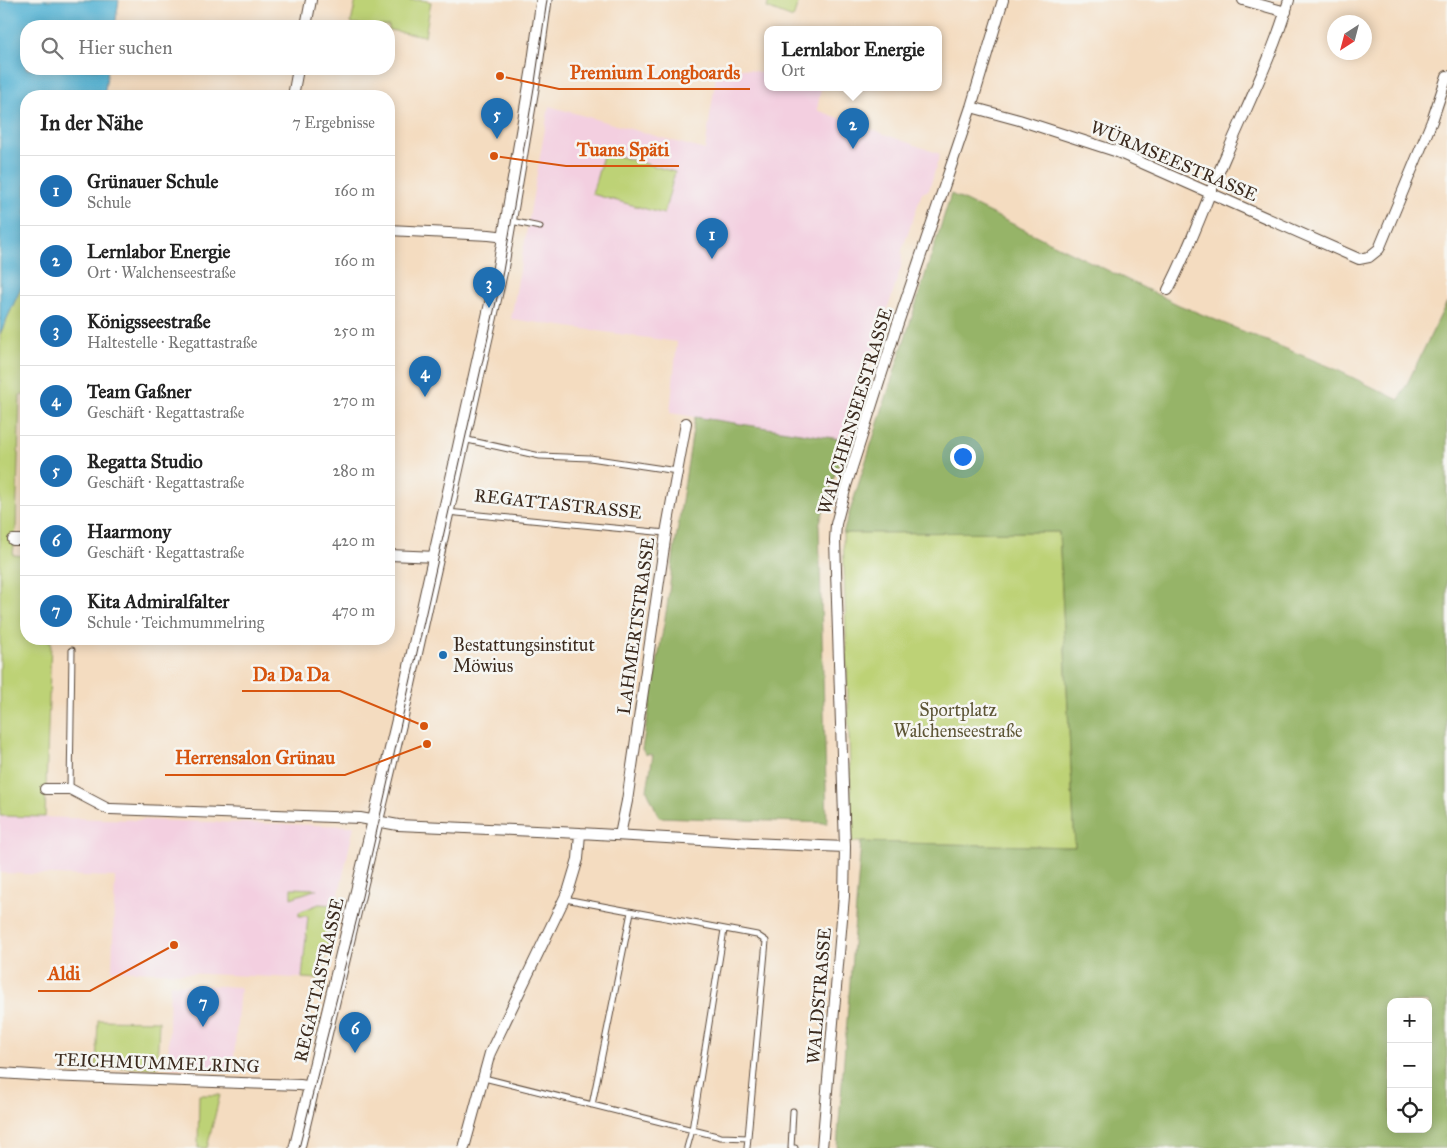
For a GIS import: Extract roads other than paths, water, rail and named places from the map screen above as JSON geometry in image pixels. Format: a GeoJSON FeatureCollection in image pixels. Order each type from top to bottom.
{"type":"FeatureCollection","features":[{"type":"Feature","properties":{"kind":"main road","name":"REGATTASTRASSE"},"geometry":{"type":"LineString","coordinates":[[298,1148],[376,821],[463,439],[506,238],[544,0]]}},
{"type":"Feature","properties":{"kind":"street"},"geometry":{"type":"LineString","coordinates":[[307,20],[311,0]]}},
{"type":"Feature","properties":{"kind":"street","name":"WALCHENSEESTRASSE"},"geometry":{"type":"LineString","coordinates":[[844,847],[836,524],[846,486],[893,338],[971,107],[1003,0]]}},
{"type":"Feature","properties":{"kind":"street"},"geometry":{"type":"LineString","coordinates":[[1243,0],[1286,12]]}},
{"type":"Feature","properties":{"kind":"street"},"geometry":{"type":"LineString","coordinates":[[1168,290],[1182,262],[1210,192],[1268,59],[1289,0]]}},
{"type":"Feature","properties":{"kind":"street"},"geometry":{"type":"LineString","coordinates":[[294,90],[297,75]]}},
{"type":"Feature","properties":{"kind":"street","name":"WÜRMSEESTRASSE"},"geometry":{"type":"LineString","coordinates":[[971,107],[1019,120],[1115,152],[1210,192],[1359,259],[1369,257],[1379,249],[1432,121],[1447,76]]}},
{"type":"Feature","properties":{"kind":"street"},"geometry":{"type":"LineString","coordinates":[[395,230],[493,235],[506,238]]}},
{"type":"Feature","properties":{"kind":"street","name":"LAHMERTSTRASSE"},"geometry":{"type":"LineString","coordinates":[[620,835],[627,801],[666,533],[686,423]]}},
{"type":"Feature","properties":{"kind":"street"},"geometry":{"type":"LineString","coordinates":[[13,540],[20,540]]}},
{"type":"Feature","properties":{"kind":"street"},"geometry":{"type":"LineString","coordinates":[[395,555],[436,557]]}},
{"type":"Feature","properties":{"kind":"street"},"geometry":{"type":"LineString","coordinates":[[45,789],[70,789],[108,808],[360,818],[398,825],[580,832],[844,847]]}},
{"type":"Feature","properties":{"kind":"street"},"geometry":{"type":"LineString","coordinates":[[464,1148],[490,1053],[565,899],[578,859],[580,832]]}},
{"type":"Feature","properties":{"kind":"street","name":"WALDSTRASSE"},"geometry":{"type":"LineString","coordinates":[[822,1148],[844,896],[844,847]]}},
{"type":"Feature","properties":{"kind":"street","name":"TEICHMUMMELRING"},"geometry":{"type":"LineString","coordinates":[[0,1073],[35,1076],[300,1084],[313,1087]]}},
{"type":"Feature","properties":{"kind":"lane"},"geometry":{"type":"LineString","coordinates":[[509,220],[540,227]]}},
{"type":"Feature","properties":{"kind":"lane"},"geometry":{"type":"LineString","coordinates":[[463,439],[540,456],[590,458],[678,471]]}},
{"type":"Feature","properties":{"kind":"lane","name":"REGATTASTRASSE"},"geometry":{"type":"LineString","coordinates":[[447,512],[666,533]]}},
{"type":"Feature","properties":{"kind":"lane"},"geometry":{"type":"LineString","coordinates":[[70,789],[72,650]]}},
{"type":"Feature","properties":{"kind":"lane"},"geometry":{"type":"LineString","coordinates":[[565,899],[757,935],[766,941],[747,1148]]}},
{"type":"Feature","properties":{"kind":"lane"},"geometry":{"type":"LineString","coordinates":[[592,1106],[631,912]]}},
{"type":"Feature","properties":{"kind":"lane"},"geometry":{"type":"LineString","coordinates":[[687,1148],[692,1130],[724,930]]}},
{"type":"Feature","properties":{"kind":"lane"},"geometry":{"type":"LineString","coordinates":[[484,1078],[721,1137],[748,1138]]}},
{"type":"Feature","properties":{"kind":"lane"},"geometry":{"type":"LineString","coordinates":[[793,1111],[791,1148],[795,1148]]}},
{"type":"Feature","properties":{"kind":"water"},"geometry":{"type":"Polygon","coordinates":[[[0,0],[119,0],[116,20],[20,20],[20,75],[107,75],[105,90],[20,90],[20,290],[0,334],[0,0]]]}},
{"type":"Feature","properties":{"kind":"tram line"},"geometry":{"type":"LineString","coordinates":[[299,1148],[358,914],[503,271],[547,0]]}},
{"type":"Feature","properties":{"kind":"place","name":"Premium Longboards"},"geometry":{"type":"Point","coordinates":[500,76]}},
{"type":"Feature","properties":{"kind":"place","name":"Regatta Studio"},"geometry":{"type":"Point","coordinates":[497,139]}},
{"type":"Feature","properties":{"kind":"place","name":"Lernlabor Energie"},"geometry":{"type":"Point","coordinates":[853,149]}},
{"type":"Feature","properties":{"kind":"place","name":"Tuans Späti"},"geometry":{"type":"Point","coordinates":[494,156]}},
{"type":"Feature","properties":{"kind":"place","name":"Grünauer Schule"},"geometry":{"type":"Point","coordinates":[712,259]}},
{"type":"Feature","properties":{"kind":"place","name":"Königsseestraße"},"geometry":{"type":"Point","coordinates":[489,308]}},
{"type":"Feature","properties":{"kind":"place","name":"Team Gaßner"},"geometry":{"type":"Point","coordinates":[425,397]}},
{"type":"Feature","properties":{"kind":"place","name":"Bestattungsinstitut Möwius"},"geometry":{"type":"Point","coordinates":[443,655]}},
{"type":"Feature","properties":{"kind":"place","name":"Da Da Da"},"geometry":{"type":"Point","coordinates":[424,726]}},
{"type":"Feature","properties":{"kind":"place","name":"Herrensalon Grünau"},"geometry":{"type":"Point","coordinates":[427,744]}},
{"type":"Feature","properties":{"kind":"place","name":"Aldi"},"geometry":{"type":"Point","coordinates":[174,945]}},
{"type":"Feature","properties":{"kind":"place","name":"Kita Admiralfalter"},"geometry":{"type":"Point","coordinates":[203,1027]}},
{"type":"Feature","properties":{"kind":"place","name":"Haarmony"},"geometry":{"type":"Point","coordinates":[355,1053]}},
{"type":"Feature","properties":{"kind":"park label","name":"Sportplatz Walchenseestraße"},"geometry":{"type":"Point","coordinates":[958,720]}}]}
